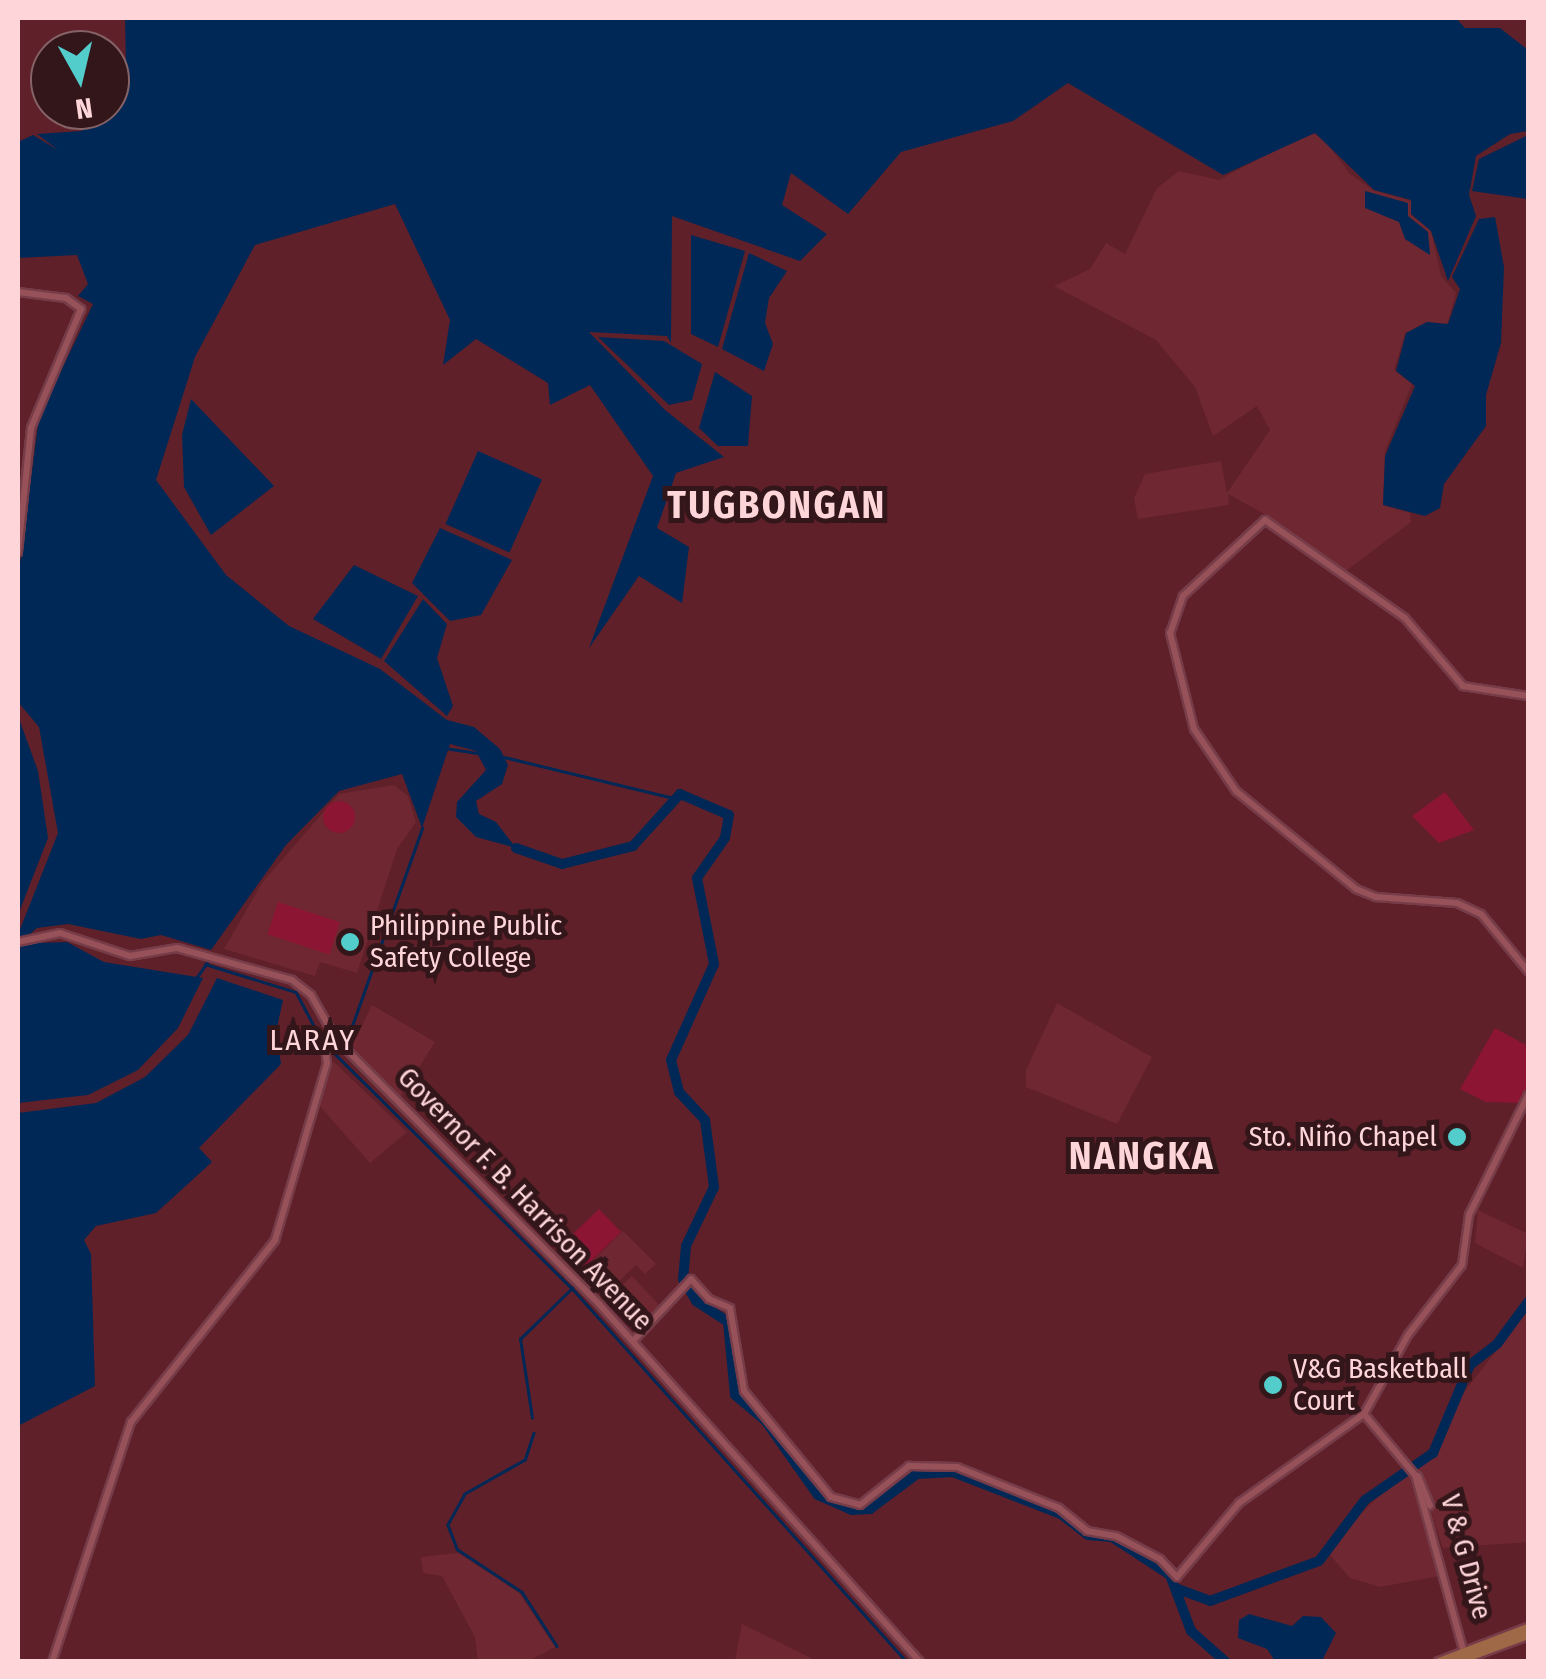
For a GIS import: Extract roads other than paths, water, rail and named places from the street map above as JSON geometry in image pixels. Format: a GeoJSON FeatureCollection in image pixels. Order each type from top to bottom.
{"type":"FeatureCollection","features":[{"type":"Feature","properties":{"kind":"main road"},"geometry":{"type":"LineString","coordinates":[[1438,1662],[1528,1631]]}},
{"type":"Feature","properties":{"kind":"street"},"geometry":{"type":"LineString","coordinates":[[18,292],[66,298],[81,312],[31,428],[18,552]]}},
{"type":"Feature","properties":{"kind":"street"},"geometry":{"type":"LineString","coordinates":[[1528,696],[1463,686],[1406,618],[1264,520],[1183,596],[1170,633],[1187,713],[1210,761],[1252,806],[1356,889],[1376,897],[1457,903],[1482,914],[1528,971]]}},
{"type":"Feature","properties":{"kind":"street","name":"Governor F. B. Harrison Avenue"},"geometry":{"type":"LineString","coordinates":[[19,942],[60,933],[130,956],[177,948],[286,977],[311,995],[330,1043],[632,1341],[920,1662]]}},
{"type":"Feature","properties":{"kind":"street"},"geometry":{"type":"LineString","coordinates":[[52,1662],[131,1422],[275,1240],[330,1043]]}},
{"type":"Feature","properties":{"kind":"street"},"geometry":{"type":"LineString","coordinates":[[632,1341],[688,1283],[708,1299],[730,1308],[744,1391],[831,1497],[865,1504],[909,1466],[957,1467],[1060,1508],[1086,1531],[1116,1536],[1160,1559],[1176,1577],[1257,1490],[1364,1414],[1408,1335],[1442,1297],[1462,1264],[1469,1215],[1528,1095]]}},
{"type":"Feature","properties":{"kind":"street","name":"V & G Drive"},"geometry":{"type":"LineString","coordinates":[[1364,1414],[1423,1484],[1464,1656]]}},
{"type":"Feature","properties":{"kind":"water"},"geometry":{"type":"Polygon","coordinates":[[[125,18],[1456,18],[1465,28],[1500,28],[1528,50],[1528,131],[1510,134],[1476,156],[1469,195],[1476,216],[1448,281],[1431,231],[1411,214],[1411,200],[1374,190],[1315,133],[1223,175],[1068,83],[1013,121],[901,152],[848,214],[791,173],[782,205],[827,234],[800,261],[672,216],[671,343],[667,336],[589,332],[665,410],[724,457],[676,473],[657,528],[689,547],[682,603],[639,576],[589,648],[653,476],[590,385],[550,405],[548,383],[476,339],[443,365],[450,320],[395,204],[255,245],[195,357],[156,480],[226,575],[289,626],[380,669],[447,720],[474,727],[500,749],[508,765],[502,784],[476,801],[479,814],[496,822],[516,848],[476,837],[456,817],[457,802],[486,770],[476,751],[450,744],[422,828],[402,774],[339,791],[286,845],[211,950],[161,935],[141,939],[68,924],[37,928],[30,934],[33,943],[67,942],[104,962],[203,978],[178,1028],[138,1070],[88,1095],[18,1103],[19,932],[58,833],[39,727],[18,702],[18,579],[39,417],[93,304],[78,296],[88,284],[77,255],[18,258],[18,142],[33,135],[58,150],[37,134],[130,130],[130,30],[125,30],[125,18]]]}},
{"type":"Feature","properties":{"kind":"water"},"geometry":{"type":"Polygon","coordinates":[[[1528,135],[1528,199],[1472,191],[1479,159],[1528,135]]]}},
{"type":"Feature","properties":{"kind":"water"},"geometry":{"type":"Polygon","coordinates":[[[1365,191],[1408,203],[1408,216],[1428,232],[1430,255],[1405,239],[1399,222],[1365,208],[1365,191]]]}},
{"type":"Feature","properties":{"kind":"water"},"geometry":{"type":"Polygon","coordinates":[[[1495,217],[1504,267],[1501,343],[1486,395],[1486,426],[1444,484],[1440,508],[1425,516],[1383,505],[1385,456],[1415,386],[1396,371],[1406,333],[1427,322],[1448,324],[1460,289],[1452,277],[1479,219],[1495,217]]]}},
{"type":"Feature","properties":{"kind":"water"},"geometry":{"type":"Polygon","coordinates":[[[691,235],[745,251],[718,347],[691,334],[691,235]]]}},
{"type":"Feature","properties":{"kind":"water"},"geometry":{"type":"Polygon","coordinates":[[[749,253],[787,271],[769,298],[765,323],[773,344],[764,371],[722,349],[749,253]]]}},
{"type":"Feature","properties":{"kind":"water"},"geometry":{"type":"Polygon","coordinates":[[[598,337],[664,341],[702,364],[692,400],[669,405],[598,337]]]}},
{"type":"Feature","properties":{"kind":"water"},"geometry":{"type":"Polygon","coordinates":[[[715,372],[752,396],[748,446],[718,446],[699,428],[715,372]]]}},
{"type":"Feature","properties":{"kind":"water"},"geometry":{"type":"Polygon","coordinates":[[[191,399],[274,486],[211,535],[184,487],[182,435],[191,399]]]}},
{"type":"Feature","properties":{"kind":"water"},"geometry":{"type":"Polygon","coordinates":[[[478,451],[542,479],[509,553],[445,524],[478,451]]]}},
{"type":"Feature","properties":{"kind":"water"},"geometry":{"type":"Polygon","coordinates":[[[440,528],[512,560],[481,615],[450,621],[412,583],[440,528]]]}},
{"type":"Feature","properties":{"kind":"water"},"geometry":{"type":"Polygon","coordinates":[[[354,565],[418,596],[381,659],[313,619],[354,565]]]}},
{"type":"Feature","properties":{"kind":"water"},"geometry":{"type":"Polygon","coordinates":[[[423,599],[447,624],[437,658],[453,706],[447,716],[384,661],[423,599]]]}},
{"type":"Feature","properties":{"kind":"water"},"geometry":{"type":"Polygon","coordinates":[[[18,716],[38,771],[48,838],[18,915],[18,716]]]}},
{"type":"Feature","properties":{"kind":"water"},"geometry":{"type":"Polygon","coordinates":[[[217,978],[283,1000],[276,1032],[281,1064],[199,1148],[212,1162],[156,1213],[96,1226],[84,1240],[91,1254],[95,1386],[18,1426],[18,1113],[96,1103],[145,1077],[188,1035],[217,978]]]}},
{"type":"Feature","properties":{"kind":"water"},"geometry":{"type":"Polygon","coordinates":[[[1249,1614],[1292,1626],[1303,1616],[1321,1617],[1336,1633],[1322,1661],[1275,1661],[1267,1649],[1238,1638],[1239,1620],[1249,1614]]]}},
{"type":"Feature","properties":{"kind":"waterway"},"geometry":{"type":"LineString","coordinates":[[349,656],[368,665]]}},
{"type":"Feature","properties":{"kind":"waterway"},"geometry":{"type":"LineString","coordinates":[[445,748],[477,753]]}},
{"type":"Feature","properties":{"kind":"waterway"},"geometry":{"type":"LineString","coordinates":[[504,757],[673,798]]}},
{"type":"Feature","properties":{"kind":"waterway"},"geometry":{"type":"LineString","coordinates":[[516,848],[562,864],[633,846],[680,794],[729,815],[725,838],[697,878],[714,964],[671,1060],[679,1092],[705,1120],[714,1187],[686,1246],[683,1279],[696,1301],[728,1322],[735,1395],[765,1420],[818,1495],[852,1510],[870,1509],[917,1474],[953,1472],[1061,1514],[1088,1535],[1112,1537],[1170,1575],[1191,1631],[1226,1662]]}},
{"type":"Feature","properties":{"kind":"waterway"},"geometry":{"type":"LineString","coordinates":[[346,1043],[422,828]]}},
{"type":"Feature","properties":{"kind":"waterway"},"geometry":{"type":"LineString","coordinates":[[197,977],[208,961]]}},
{"type":"Feature","properties":{"kind":"waterway"},"geometry":{"type":"LineString","coordinates":[[205,964],[296,992],[322,1041],[572,1288],[907,1662]]}},
{"type":"Feature","properties":{"kind":"waterway"},"geometry":{"type":"LineString","coordinates":[[532,1418],[520,1339],[572,1288]]}},
{"type":"Feature","properties":{"kind":"waterway"},"geometry":{"type":"LineString","coordinates":[[1175,1588],[1210,1601],[1319,1561],[1365,1500],[1433,1453],[1470,1365],[1497,1344],[1528,1302]]}},
{"type":"Feature","properties":{"kind":"waterway"},"geometry":{"type":"LineString","coordinates":[[534,1433],[525,1460],[465,1494],[448,1525],[457,1549],[522,1592],[557,1646]]}},
{"type":"Feature","properties":{"kind":"place","name":"Philippine Public Safety College"},"geometry":{"type":"Point","coordinates":[350,942]}},
{"type":"Feature","properties":{"kind":"place","name":"Sto. Niño Chapel"},"geometry":{"type":"Point","coordinates":[1457,1137]}},
{"type":"Feature","properties":{"kind":"place","name":"V&G Basketball Court"},"geometry":{"type":"Point","coordinates":[1273,1385]}},
{"type":"Feature","properties":{"kind":"district","name":"TUGBONGAN"},"geometry":{"type":"Point","coordinates":[777,506]}},
{"type":"Feature","properties":{"kind":"district","name":"LARAY"},"geometry":{"type":"Point","coordinates":[313,1040]}},
{"type":"Feature","properties":{"kind":"district","name":"NANGKA"},"geometry":{"type":"Point","coordinates":[1142,1157]}}]}
